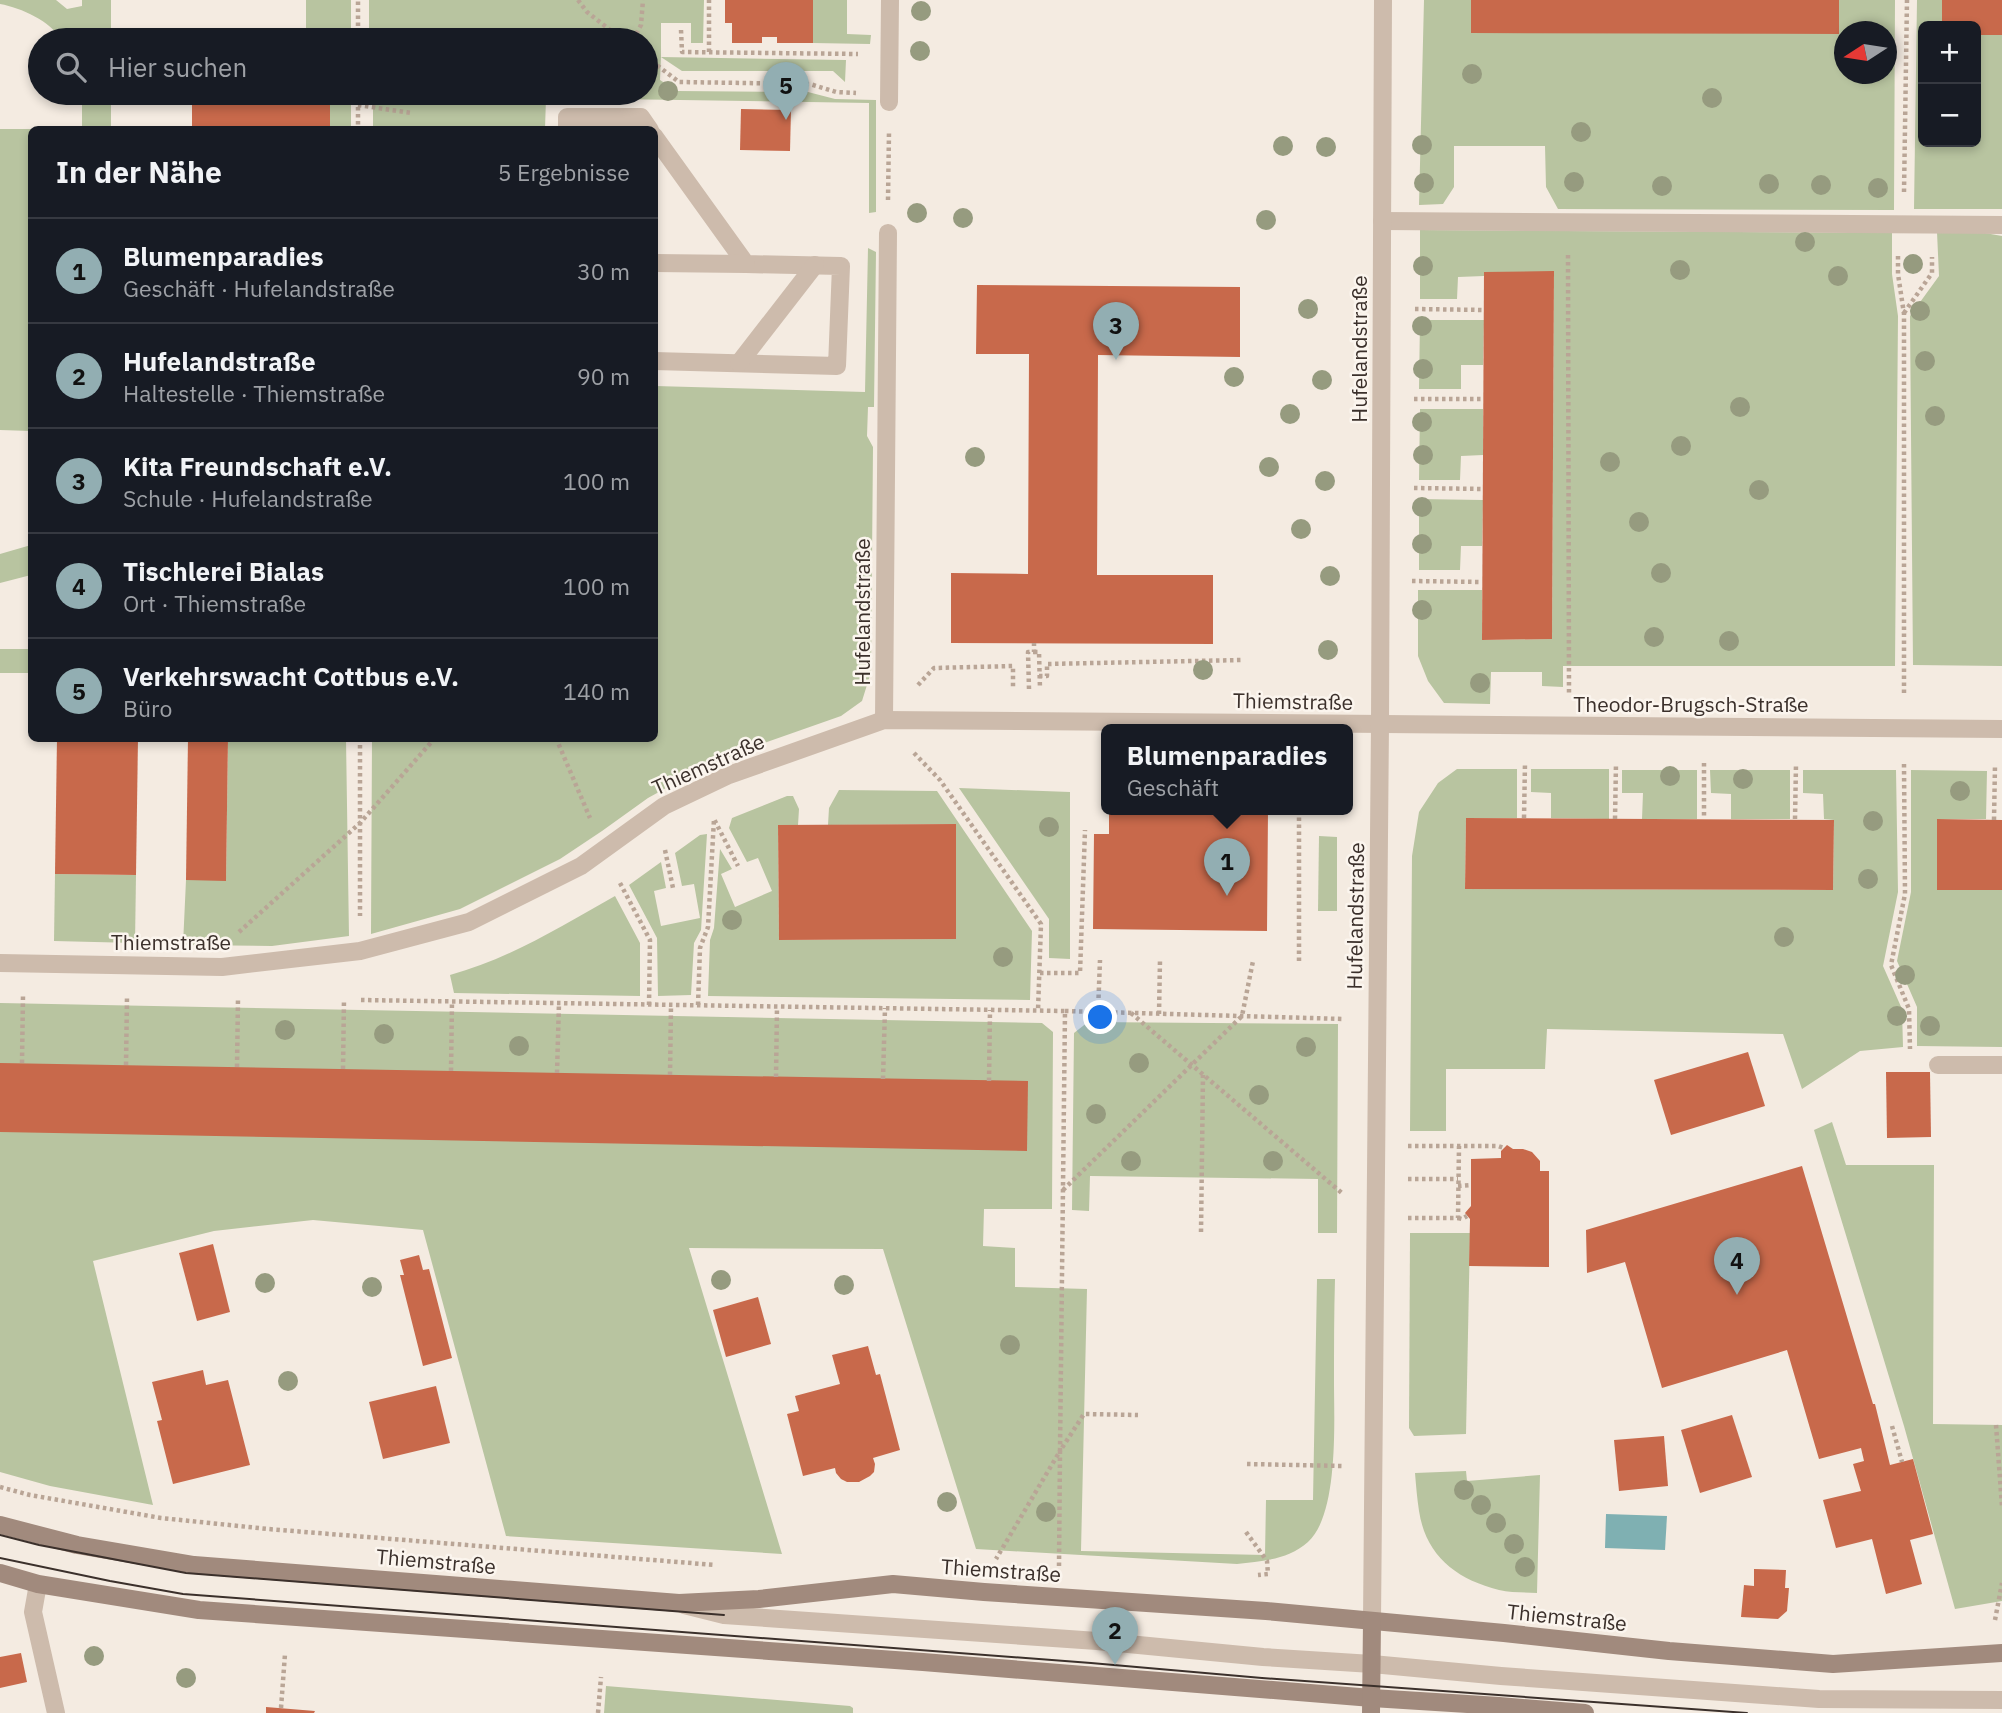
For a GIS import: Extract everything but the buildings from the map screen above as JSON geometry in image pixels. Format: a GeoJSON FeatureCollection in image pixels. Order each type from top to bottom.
{"type":"FeatureCollection","features":[{"type":"Feature","properties":{"kind":"main road","name":"Thiemstraße"},"geometry":{"type":"LineString","coordinates":[[0,1525],[77,1545],[194,1565],[679,1603],[759,1599],[893,1584],[1266,1611],[1669,1651],[1833,1664],[2002,1653]]}},
{"type":"Feature","properties":{"kind":"main road"},"geometry":{"type":"LineString","coordinates":[[0,1573],[38,1584],[199,1610],[923,1662],[1372,1706],[1499,1706],[1584,1713]]}},
{"type":"Feature","properties":{"kind":"main road","name":"Hufelandstraße"},"geometry":{"type":"LineString","coordinates":[[1372,1621],[1372,1706]]}},
{"type":"Feature","properties":{"kind":"street"},"geometry":{"type":"LineString","coordinates":[[889,97],[890,0]]}},
{"type":"Feature","properties":{"kind":"street","name":"Hufelandstraße"},"geometry":{"type":"LineString","coordinates":[[1372,1621],[1383,0]]}},
{"type":"Feature","properties":{"kind":"street"},"geometry":{"type":"LineString","coordinates":[[567,126],[567,117],[614,123],[641,117],[647,126]]}},
{"type":"Feature","properties":{"kind":"street"},"geometry":{"type":"LineString","coordinates":[[658,141],[746,264]]}},
{"type":"Feature","properties":{"kind":"street"},"geometry":{"type":"LineString","coordinates":[[1382,221],[2002,225]]}},
{"type":"Feature","properties":{"kind":"street","name":"Hufelandstraße"},"geometry":{"type":"LineString","coordinates":[[884,720],[888,233]]}},
{"type":"Feature","properties":{"kind":"street"},"geometry":{"type":"LineString","coordinates":[[658,263],[841,265],[837,366],[658,361]]}},
{"type":"Feature","properties":{"kind":"street"},"geometry":{"type":"LineString","coordinates":[[739,363],[815,265]]}},
{"type":"Feature","properties":{"kind":"street","name":"Thiemstraße"},"geometry":{"type":"LineString","coordinates":[[0,963],[222,967],[360,951],[470,922],[581,866],[664,806],[729,775],[884,720],[1380,724]]}},
{"type":"Feature","properties":{"kind":"street","name":"Theodor-Brugsch-Straße"},"geometry":{"type":"LineString","coordinates":[[1380,724],[2002,729]]}},
{"type":"Feature","properties":{"kind":"street"},"geometry":{"type":"LineString","coordinates":[[1938,1065],[2002,1065]]}},
{"type":"Feature","properties":{"kind":"street"},"geometry":{"type":"LineString","coordinates":[[38,1584],[33,1612],[56,1713]]}},
{"type":"Feature","properties":{"kind":"street"},"geometry":{"type":"LineString","coordinates":[[679,1603],[724,1615],[1084,1640],[1502,1676],[1819,1699],[2002,1700]]}},
{"type":"Feature","properties":{"kind":"path"},"geometry":{"type":"LineString","coordinates":[[358,0],[358,28]]}},
{"type":"Feature","properties":{"kind":"path"},"geometry":{"type":"LineString","coordinates":[[578,0],[587,12],[608,28]]}},
{"type":"Feature","properties":{"kind":"path"},"geometry":{"type":"LineString","coordinates":[[639,28],[643,0]]}},
{"type":"Feature","properties":{"kind":"path"},"geometry":{"type":"LineString","coordinates":[[709,0],[709,52]]}},
{"type":"Feature","properties":{"kind":"path"},"geometry":{"type":"LineString","coordinates":[[1904,703],[1904,314],[1898,274],[1898,225],[1904,201],[1907,0]]}},
{"type":"Feature","properties":{"kind":"path"},"geometry":{"type":"LineString","coordinates":[[681,30],[682,52],[857,54]]}},
{"type":"Feature","properties":{"kind":"path"},"geometry":{"type":"LineString","coordinates":[[658,66],[679,82],[810,84],[836,92],[889,97],[888,233]]}},
{"type":"Feature","properties":{"kind":"path"},"geometry":{"type":"LineString","coordinates":[[358,126],[358,105],[411,113]]}},
{"type":"Feature","properties":{"kind":"path"},"geometry":{"type":"LineString","coordinates":[[1568,222],[1569,693]]}},
{"type":"Feature","properties":{"kind":"path"},"geometry":{"type":"LineString","coordinates":[[1904,314],[1932,273],[1931,225]]}},
{"type":"Feature","properties":{"kind":"path"},"geometry":{"type":"LineString","coordinates":[[1413,309],[1484,310]]}},
{"type":"Feature","properties":{"kind":"path"},"geometry":{"type":"LineString","coordinates":[[1413,399],[1483,399]]}},
{"type":"Feature","properties":{"kind":"path"},"geometry":{"type":"LineString","coordinates":[[1412,488],[1483,489]]}},
{"type":"Feature","properties":{"kind":"path"},"geometry":{"type":"LineString","coordinates":[[1411,581],[1482,582]]}},
{"type":"Feature","properties":{"kind":"path"},"geometry":{"type":"LineString","coordinates":[[1034,643],[1034,652]]}},
{"type":"Feature","properties":{"kind":"path"},"geometry":{"type":"LineString","coordinates":[[1028,686],[1028,652],[1039,652],[1040,694]]}},
{"type":"Feature","properties":{"kind":"path"},"geometry":{"type":"LineString","coordinates":[[1039,676],[1047,676],[1047,664],[1243,660]]}},
{"type":"Feature","properties":{"kind":"path"},"geometry":{"type":"LineString","coordinates":[[1013,694],[1013,666],[934,668],[884,720],[940,780],[1041,924],[1038,1011]]}},
{"type":"Feature","properties":{"kind":"path"},"geometry":{"type":"LineString","coordinates":[[1021,694],[1029,694]]}},
{"type":"Feature","properties":{"kind":"path"},"geometry":{"type":"LineString","coordinates":[[360,742],[360,918]]}},
{"type":"Feature","properties":{"kind":"path"},"geometry":{"type":"LineString","coordinates":[[201,967],[360,823],[431,742]]}},
{"type":"Feature","properties":{"kind":"path"},"geometry":{"type":"LineString","coordinates":[[558,742],[591,820]]}},
{"type":"Feature","properties":{"kind":"path"},"geometry":{"type":"LineString","coordinates":[[1524,763],[1524,818]]}},
{"type":"Feature","properties":{"kind":"path"},"geometry":{"type":"LineString","coordinates":[[1615,819],[1616,763]]}},
{"type":"Feature","properties":{"kind":"path"},"geometry":{"type":"LineString","coordinates":[[1704,763],[1704,819]]}},
{"type":"Feature","properties":{"kind":"path"},"geometry":{"type":"LineString","coordinates":[[1796,764],[1796,819]]}},
{"type":"Feature","properties":{"kind":"path"},"geometry":{"type":"LineString","coordinates":[[1904,764],[1905,894],[1891,965],[1909,1009],[1910,1054]]}},
{"type":"Feature","properties":{"kind":"path"},"geometry":{"type":"LineString","coordinates":[[1994,820],[1995,765]]}},
{"type":"Feature","properties":{"kind":"path"},"geometry":{"type":"LineString","coordinates":[[1299,815],[1299,961]]}},
{"type":"Feature","properties":{"kind":"path"},"geometry":{"type":"LineString","coordinates":[[698,1005],[700,948],[708,927],[715,819],[738,866]]}},
{"type":"Feature","properties":{"kind":"path"},"geometry":{"type":"LineString","coordinates":[[1040,973],[1080,973],[1085,830]]}},
{"type":"Feature","properties":{"kind":"path"},"geometry":{"type":"LineString","coordinates":[[665,850],[673,888]]}},
{"type":"Feature","properties":{"kind":"path"},"geometry":{"type":"LineString","coordinates":[[620,883],[650,940],[649,1004]]}},
{"type":"Feature","properties":{"kind":"path"},"geometry":{"type":"LineString","coordinates":[[1098,1012],[1100,960]]}},
{"type":"Feature","properties":{"kind":"path"},"geometry":{"type":"LineString","coordinates":[[1159,1014],[1160,960]]}},
{"type":"Feature","properties":{"kind":"path"},"geometry":{"type":"LineString","coordinates":[[1062,1191],[1242,1016],[1253,961]]}},
{"type":"Feature","properties":{"kind":"path"},"geometry":{"type":"LineString","coordinates":[[22,1063],[23,995]]}},
{"type":"Feature","properties":{"kind":"path"},"geometry":{"type":"LineString","coordinates":[[126,1065],[127,996]]}},
{"type":"Feature","properties":{"kind":"path"},"geometry":{"type":"LineString","coordinates":[[237,1067],[238,998]]}},
{"type":"Feature","properties":{"kind":"path"},"geometry":{"type":"LineString","coordinates":[[343,1069],[344,999]]}},
{"type":"Feature","properties":{"kind":"path"},"geometry":{"type":"LineString","coordinates":[[361,1000],[1065,1011],[1346,1019]]}},
{"type":"Feature","properties":{"kind":"path"},"geometry":{"type":"LineString","coordinates":[[451,1071],[452,1001]]}},
{"type":"Feature","properties":{"kind":"path"},"geometry":{"type":"LineString","coordinates":[[557,1073],[559,1003]]}},
{"type":"Feature","properties":{"kind":"path"},"geometry":{"type":"LineString","coordinates":[[670,1075],[671,1005]]}},
{"type":"Feature","properties":{"kind":"path"},"geometry":{"type":"LineString","coordinates":[[776,1077],[777,1007]]}},
{"type":"Feature","properties":{"kind":"path"},"geometry":{"type":"LineString","coordinates":[[883,1079],[885,1008]]}},
{"type":"Feature","properties":{"kind":"path"},"geometry":{"type":"LineString","coordinates":[[989,1081],[990,1010]]}},
{"type":"Feature","properties":{"kind":"path"},"geometry":{"type":"LineString","coordinates":[[1059,1570],[1065,1011]]}},
{"type":"Feature","properties":{"kind":"path"},"geometry":{"type":"LineString","coordinates":[[1131,1013],[1345,1196]]}},
{"type":"Feature","properties":{"kind":"path"},"geometry":{"type":"LineString","coordinates":[[1201,1232],[1203,1074]]}},
{"type":"Feature","properties":{"kind":"path"},"geometry":{"type":"LineString","coordinates":[[1404,1146],[1504,1148]]}},
{"type":"Feature","properties":{"kind":"path"},"geometry":{"type":"LineString","coordinates":[[1458,1218],[1459,1146]]}},
{"type":"Feature","properties":{"kind":"path"},"geometry":{"type":"LineString","coordinates":[[1404,1179],[1458,1179]]}},
{"type":"Feature","properties":{"kind":"path"},"geometry":{"type":"LineString","coordinates":[[1458,1186],[1471,1185]]}},
{"type":"Feature","properties":{"kind":"path"},"geometry":{"type":"LineString","coordinates":[[1403,1218],[1462,1219],[1467,1216]]}},
{"type":"Feature","properties":{"kind":"path"},"geometry":{"type":"LineString","coordinates":[[992,1566],[1084,1414],[1138,1415]]}},
{"type":"Feature","properties":{"kind":"path"},"geometry":{"type":"LineString","coordinates":[[1996,1425],[2002,1506]]}},
{"type":"Feature","properties":{"kind":"path"},"geometry":{"type":"LineString","coordinates":[[1892,1426],[1902,1462]]}},
{"type":"Feature","properties":{"kind":"path"},"geometry":{"type":"LineString","coordinates":[[1247,1464],[1344,1466]]}},
{"type":"Feature","properties":{"kind":"path"},"geometry":{"type":"LineString","coordinates":[[0,1487],[30,1495],[188,1521],[721,1566]]}},
{"type":"Feature","properties":{"kind":"path"},"geometry":{"type":"LineString","coordinates":[[1246,1532],[1268,1561],[1268,1574],[1256,1575]]}},
{"type":"Feature","properties":{"kind":"path"},"geometry":{"type":"LineString","coordinates":[[1994,1626],[2002,1583]]}},
{"type":"Feature","properties":{"kind":"path"},"geometry":{"type":"LineString","coordinates":[[281,1708],[285,1654]]}},
{"type":"Feature","properties":{"kind":"path"},"geometry":{"type":"LineString","coordinates":[[598,1713],[601,1677]]}},
{"type":"Feature","properties":{"kind":"green space"},"geometry":{"type":"Polygon","coordinates":[[[0,0],[56,0],[67,9],[82,6],[82,0],[111,0],[111,28],[51,28],[26,12],[0,4],[0,0]]]}},
{"type":"Feature","properties":{"kind":"green space"},"geometry":{"type":"Polygon","coordinates":[[[306,0],[351,0],[351,28],[306,28],[306,0]]]}},
{"type":"Feature","properties":{"kind":"green space"},"geometry":{"type":"Polygon","coordinates":[[[369,0],[704,0],[703,43],[691,43],[691,23],[661,23],[660,80],[677,91],[808,92],[835,99],[876,100],[876,212],[869,213],[869,103],[658,100],[658,28],[369,28],[369,0]]]}},
{"type":"Feature","properties":{"kind":"green space"},"geometry":{"type":"Polygon","coordinates":[[[813,0],[847,0],[847,34],[871,35],[870,44],[813,43],[813,0]]]}},
{"type":"Feature","properties":{"kind":"green space"},"geometry":{"type":"Polygon","coordinates":[[[1424,0],[1895,0],[1895,21],[1834,21],[1834,84],[1895,84],[1894,210],[1558,209],[1546,187],[1545,146],[1454,146],[1454,187],[1443,204],[1419,205],[1424,0]]]}},
{"type":"Feature","properties":{"kind":"green space"},"geometry":{"type":"Polygon","coordinates":[[[1917,0],[1942,0],[1942,21],[1918,21],[1918,147],[1981,147],[1981,35],[2002,35],[2002,209],[1914,209],[1917,0]]]}},
{"type":"Feature","properties":{"kind":"green space"},"geometry":{"type":"Polygon","coordinates":[[[661,57],[846,60],[845,82],[833,71],[682,71],[661,57]]]}},
{"type":"Feature","properties":{"kind":"green space"},"geometry":{"type":"Polygon","coordinates":[[[82,105],[111,105],[111,126],[82,126],[82,105]]]}},
{"type":"Feature","properties":{"kind":"green space"},"geometry":{"type":"Polygon","coordinates":[[[330,105],[351,105],[351,126],[330,126],[330,105]]]}},
{"type":"Feature","properties":{"kind":"green space"},"geometry":{"type":"Polygon","coordinates":[[[373,105],[546,105],[545,126],[373,126],[373,105]]]}},
{"type":"Feature","properties":{"kind":"green space"},"geometry":{"type":"Polygon","coordinates":[[[0,129],[28,129],[28,431],[0,430],[0,129]]]}},
{"type":"Feature","properties":{"kind":"green space"},"geometry":{"type":"Polygon","coordinates":[[[1420,230],[1892,233],[1892,274],[1898,316],[1895,666],[1563,666],[1563,687],[1542,686],[1542,672],[1491,672],[1490,704],[1444,703],[1428,681],[1418,656],[1418,590],[1482,590],[1482,640],[1552,639],[1554,272],[1484,272],[1484,276],[1458,277],[1457,299],[1420,299],[1420,230]]]}},
{"type":"Feature","properties":{"kind":"green space"},"geometry":{"type":"Polygon","coordinates":[[[1937,232],[2002,236],[2002,666],[1913,665],[1910,316],[1939,276],[1937,232]]]}},
{"type":"Feature","properties":{"kind":"green space"},"geometry":{"type":"Polygon","coordinates":[[[868,248],[876,252],[874,407],[868,407],[867,436],[873,447],[871,672],[862,701],[841,716],[747,749],[697,771],[648,798],[560,859],[460,909],[371,934],[372,742],[658,742],[658,386],[865,392],[868,248]]]}},
{"type":"Feature","properties":{"kind":"green space"},"geometry":{"type":"Polygon","coordinates":[[[1420,320],[1484,320],[1483,365],[1461,365],[1461,389],[1419,389],[1420,320]]]}},
{"type":"Feature","properties":{"kind":"green space"},"geometry":{"type":"Polygon","coordinates":[[[1420,409],[1483,409],[1483,455],[1461,456],[1460,480],[1419,480],[1420,409]]]}},
{"type":"Feature","properties":{"kind":"green space"},"geometry":{"type":"Polygon","coordinates":[[[1419,499],[1483,500],[1482,546],[1461,546],[1460,570],[1419,570],[1419,499]]]}},
{"type":"Feature","properties":{"kind":"green space"},"geometry":{"type":"Polygon","coordinates":[[[28,546],[28,576],[0,583],[0,554],[28,546]]]}},
{"type":"Feature","properties":{"kind":"green space"},"geometry":{"type":"Polygon","coordinates":[[[0,649],[28,649],[28,673],[0,673],[0,649]]]}},
{"type":"Feature","properties":{"kind":"green space"},"geometry":{"type":"Polygon","coordinates":[[[228,742],[346,742],[349,936],[272,946],[183,945],[186,880],[226,880],[228,742]]]}},
{"type":"Feature","properties":{"kind":"green space"},"geometry":{"type":"Polygon","coordinates":[[[1457,769],[1517,769],[1517,818],[1466,818],[1465,889],[1833,890],[1834,820],[1824,819],[1823,794],[1803,793],[1803,770],[1896,770],[1898,892],[1883,966],[1902,1009],[1903,1047],[1860,1051],[1802,1089],[1783,1034],[1547,1029],[1545,1069],[1446,1069],[1446,1131],[1410,1131],[1412,856],[1419,812],[1438,783],[1457,769]]]}},
{"type":"Feature","properties":{"kind":"green space"},"geometry":{"type":"Polygon","coordinates":[[[1531,769],[1609,769],[1609,819],[1551,818],[1551,793],[1531,792],[1531,769]]]}},
{"type":"Feature","properties":{"kind":"green space"},"geometry":{"type":"Polygon","coordinates":[[[1622,770],[1697,770],[1697,819],[1642,819],[1643,793],[1622,793],[1622,770]]]}},
{"type":"Feature","properties":{"kind":"green space"},"geometry":{"type":"Polygon","coordinates":[[[1710,770],[1790,770],[1790,819],[1731,819],[1731,794],[1711,793],[1710,770]]]}},
{"type":"Feature","properties":{"kind":"green space"},"geometry":{"type":"Polygon","coordinates":[[[1911,770],[1987,771],[1986,819],[1937,819],[1937,890],[2002,890],[2002,1047],[1917,1046],[1917,1007],[1897,961],[1911,892],[1911,770]]]}},
{"type":"Feature","properties":{"kind":"green space"},"geometry":{"type":"Polygon","coordinates":[[[959,788],[1070,792],[1070,959],[1049,958],[1049,919],[959,788]]]}},
{"type":"Feature","properties":{"kind":"green space"},"geometry":{"type":"Polygon","coordinates":[[[839,790],[937,791],[1032,931],[1030,1000],[708,996],[710,940],[714,928],[720,849],[732,869],[721,874],[735,907],[772,891],[758,858],[747,862],[729,828],[732,818],[787,796],[793,796],[799,809],[798,825],[778,825],[779,940],[956,939],[955,824],[828,825],[829,808],[839,790]]]}},
{"type":"Feature","properties":{"kind":"green space"},"geometry":{"type":"Polygon","coordinates":[[[707,834],[701,930],[694,943],[691,995],[658,996],[657,938],[629,885],[661,862],[666,888],[654,891],[661,926],[700,918],[694,884],[682,886],[675,853],[700,835],[707,834]]]}},
{"type":"Feature","properties":{"kind":"green space"},"geometry":{"type":"Polygon","coordinates":[[[1319,836],[1337,837],[1337,911],[1318,911],[1319,836]]]}},
{"type":"Feature","properties":{"kind":"green space"},"geometry":{"type":"Polygon","coordinates":[[[55,874],[136,875],[135,943],[54,941],[55,874]]]}},
{"type":"Feature","properties":{"kind":"green space"},"geometry":{"type":"Polygon","coordinates":[[[615,896],[640,943],[640,996],[454,993],[450,975],[514,951],[615,896]]]}},
{"type":"Feature","properties":{"kind":"green space"},"geometry":{"type":"Polygon","coordinates":[[[0,1003],[1042,1023],[1053,1032],[1052,1209],[984,1209],[983,1246],[1015,1248],[1015,1287],[1087,1289],[1081,1551],[1265,1555],[1266,1500],[1313,1500],[1317,1279],[1335,1279],[1333,1466],[1325,1511],[1318,1529],[1308,1542],[1292,1553],[1274,1559],[1237,1564],[976,1549],[883,1249],[689,1248],[782,1554],[506,1536],[423,1230],[313,1220],[214,1231],[93,1261],[153,1505],[50,1486],[0,1472],[0,1003]]]}},
{"type":"Feature","properties":{"kind":"green space"},"geometry":{"type":"Polygon","coordinates":[[[1088,1022],[1338,1024],[1337,1233],[1318,1233],[1318,1179],[1090,1176],[1089,1211],[1072,1210],[1074,1033],[1088,1022]]]}},
{"type":"Feature","properties":{"kind":"green space"},"geometry":{"type":"Polygon","coordinates":[[[1832,1122],[1846,1165],[1934,1165],[1933,1424],[2002,1425],[2002,1601],[1955,1609],[1904,1426],[1814,1130],[1832,1122]]]}},
{"type":"Feature","properties":{"kind":"green space"},"geometry":{"type":"Polygon","coordinates":[[[1410,1233],[1470,1233],[1466,1434],[1414,1436],[1409,1428],[1410,1233]]]}},
{"type":"Feature","properties":{"kind":"green space"},"geometry":{"type":"Polygon","coordinates":[[[1466,1471],[1467,1481],[1540,1475],[1537,1593],[1504,1591],[1469,1579],[1446,1563],[1428,1541],[1419,1511],[1415,1473],[1466,1471]]]}},
{"type":"Feature","properties":{"kind":"green space"},"geometry":{"type":"Polygon","coordinates":[[[606,1686],[850,1706],[853,1713],[604,1713],[606,1686]]]}},
{"type":"Feature","properties":{"kind":"water"},"geometry":{"type":"Polygon","coordinates":[[[1606,1514],[1667,1516],[1665,1550],[1605,1548],[1606,1514]]]}},
{"type":"Feature","properties":{"kind":"tram line"},"geometry":{"type":"LineString","coordinates":[[0,1535],[186,1573],[724,1615]]}},
{"type":"Feature","properties":{"kind":"tram line"},"geometry":{"type":"LineString","coordinates":[[0,1558],[183,1594],[1747,1713]]}},
{"type":"Feature","properties":{"kind":"place","name":"Verkehrswacht Cottbus e.V."},"geometry":{"type":"Point","coordinates":[786,120]}},
{"type":"Feature","properties":{"kind":"place","name":"Kita Freundschaft e.V."},"geometry":{"type":"Point","coordinates":[1116,360]}},
{"type":"Feature","properties":{"kind":"place","name":"Blumenparadies"},"geometry":{"type":"Point","coordinates":[1227,896]}},
{"type":"Feature","properties":{"kind":"place","name":"Tischlerei Bialas"},"geometry":{"type":"Point","coordinates":[1737,1295]}},
{"type":"Feature","properties":{"kind":"place","name":"Hufelandstraße"},"geometry":{"type":"Point","coordinates":[1115,1665]}}]}
